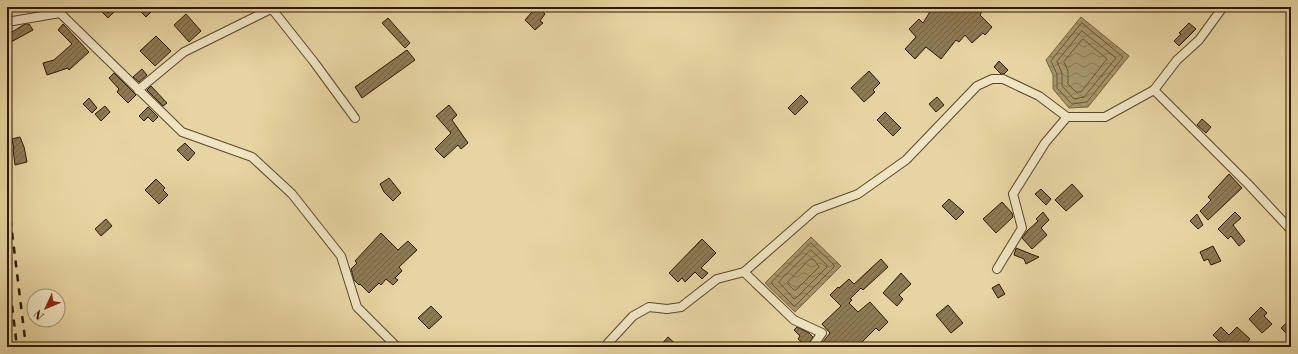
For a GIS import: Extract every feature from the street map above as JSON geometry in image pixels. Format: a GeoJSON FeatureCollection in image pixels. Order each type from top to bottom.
{"type":"FeatureCollection","features":[{"type":"Feature","properties":{"kind":"street"},"geometry":{"type":"LineString","coordinates":[[606,347],[633,316],[649,307],[667,309],[681,307],[717,280],[744,272],[815,210],[858,194],[906,160],[977,86],[992,79],[1003,79],[1039,96],[1067,117],[1105,117],[1154,90],[1177,60],[1199,40],[1223,7]]}},
{"type":"Feature","properties":{"kind":"street"},"geometry":{"type":"LineString","coordinates":[[138,90],[184,52],[273,8],[355,118]]}},
{"type":"Feature","properties":{"kind":"street"},"geometry":{"type":"LineString","coordinates":[[7,22],[60,13],[182,132],[252,157],[292,194],[341,256],[357,307],[397,347]]}},
{"type":"Feature","properties":{"kind":"street"},"geometry":{"type":"LineString","coordinates":[[1154,90],[1249,185],[1291,230]]}},
{"type":"Feature","properties":{"kind":"street"},"geometry":{"type":"LineString","coordinates":[[997,269],[1022,228],[1013,194],[1045,143],[1067,117]]}},
{"type":"Feature","properties":{"kind":"street"},"geometry":{"type":"LineString","coordinates":[[744,272],[794,320],[822,333],[812,347]]}},
{"type":"Feature","properties":{"kind":"water"},"geometry":{"type":"Polygon","coordinates":[[[1081,17],[1129,56],[1088,107],[1069,108],[1053,89],[1053,75],[1046,60],[1081,17]]]}},
{"type":"Feature","properties":{"kind":"water"},"geometry":{"type":"Polygon","coordinates":[[[811,237],[841,266],[795,312],[765,283],[811,237]]]}},
{"type":"Feature","properties":{"kind":"building"},"geometry":{"type":"Polygon","coordinates":[[[106,7],[119,7],[108,18],[101,11],[106,7]]]}},
{"type":"Feature","properties":{"kind":"building"},"geometry":{"type":"Polygon","coordinates":[[[136,7],[156,7],[146,17],[136,7]]]}},
{"type":"Feature","properties":{"kind":"building"},"geometry":{"type":"Polygon","coordinates":[[[536,7],[545,7],[542,11],[545,14],[540,21],[543,23],[535,30],[525,20],[536,7]]]}},
{"type":"Feature","properties":{"kind":"building"},"geometry":{"type":"Polygon","coordinates":[[[933,7],[984,7],[980,15],[992,27],[985,35],[983,33],[972,43],[965,35],[959,42],[956,40],[941,59],[926,47],[915,59],[905,49],[916,37],[909,29],[919,19],[923,23],[933,7]]]}},
{"type":"Feature","properties":{"kind":"building"},"geometry":{"type":"Polygon","coordinates":[[[186,14],[201,31],[189,42],[174,25],[186,14]]]}},
{"type":"Feature","properties":{"kind":"building"},"geometry":{"type":"Polygon","coordinates":[[[388,18],[410,43],[405,48],[382,23],[388,18]]]}},
{"type":"Feature","properties":{"kind":"building"},"geometry":{"type":"Polygon","coordinates":[[[1189,23],[1196,29],[1179,46],[1174,41],[1181,34],[1179,33],[1189,23]]]}},
{"type":"Feature","properties":{"kind":"building"},"geometry":{"type":"Polygon","coordinates":[[[25,24],[29,24],[33,30],[11,42],[7,35],[25,24]]]}},
{"type":"Feature","properties":{"kind":"building"},"geometry":{"type":"Polygon","coordinates":[[[63,24],[89,52],[69,70],[68,68],[47,75],[43,63],[54,60],[72,44],[58,30],[63,24]]]}},
{"type":"Feature","properties":{"kind":"building"},"geometry":{"type":"Polygon","coordinates":[[[156,36],[171,51],[155,66],[140,51],[156,36]]]}},
{"type":"Feature","properties":{"kind":"building"},"geometry":{"type":"Polygon","coordinates":[[[407,50],[415,60],[362,98],[355,87],[407,50]]]}},
{"type":"Feature","properties":{"kind":"building"},"geometry":{"type":"Polygon","coordinates":[[[999,61],[1008,70],[1004,74],[1001,74],[994,67],[999,61]]]}},
{"type":"Feature","properties":{"kind":"building"},"geometry":{"type":"Polygon","coordinates":[[[142,69],[147,75],[139,82],[133,77],[142,69]]]}},
{"type":"Feature","properties":{"kind":"building"},"geometry":{"type":"Polygon","coordinates":[[[869,71],[880,83],[873,90],[875,92],[864,102],[851,88],[869,71]]]}},
{"type":"Feature","properties":{"kind":"building"},"geometry":{"type":"Polygon","coordinates":[[[114,73],[136,95],[128,103],[117,92],[119,89],[109,78],[114,73]]]}},
{"type":"Feature","properties":{"kind":"building"},"geometry":{"type":"Polygon","coordinates":[[[151,86],[167,103],[163,106],[147,90],[151,86]]]}},
{"type":"Feature","properties":{"kind":"building"},"geometry":{"type":"Polygon","coordinates":[[[801,95],[808,102],[795,115],[788,108],[801,95]]]}},
{"type":"Feature","properties":{"kind":"building"},"geometry":{"type":"Polygon","coordinates":[[[937,97],[944,105],[936,112],[929,104],[937,97]]]}},
{"type":"Feature","properties":{"kind":"building"},"geometry":{"type":"Polygon","coordinates":[[[89,98],[97,108],[92,113],[83,104],[89,98]]]}},
{"type":"Feature","properties":{"kind":"building"},"geometry":{"type":"Polygon","coordinates":[[[449,105],[457,115],[452,120],[468,143],[461,149],[458,145],[444,158],[435,149],[451,133],[436,116],[449,105]]]}},
{"type":"Feature","properties":{"kind":"building"},"geometry":{"type":"Polygon","coordinates":[[[105,106],[110,112],[101,121],[95,114],[105,106]]]}},
{"type":"Feature","properties":{"kind":"building"},"geometry":{"type":"Polygon","coordinates":[[[148,107],[158,117],[153,122],[148,117],[144,121],[139,116],[148,107]]]}},
{"type":"Feature","properties":{"kind":"building"},"geometry":{"type":"Polygon","coordinates":[[[885,112],[901,128],[893,136],[877,120],[885,112]]]}},
{"type":"Feature","properties":{"kind":"building"},"geometry":{"type":"Polygon","coordinates":[[[1202,119],[1211,127],[1206,133],[1197,125],[1202,119]]]}},
{"type":"Feature","properties":{"kind":"building"},"geometry":{"type":"Polygon","coordinates":[[[20,137],[27,162],[15,165],[12,139],[20,137]]]}},
{"type":"Feature","properties":{"kind":"building"},"geometry":{"type":"Polygon","coordinates":[[[185,143],[195,153],[188,161],[177,150],[185,143]]]}},
{"type":"Feature","properties":{"kind":"building"},"geometry":{"type":"Polygon","coordinates":[[[1229,174],[1242,188],[1208,220],[1200,211],[1211,200],[1208,197],[1229,174]]]}},
{"type":"Feature","properties":{"kind":"building"},"geometry":{"type":"Polygon","coordinates":[[[389,178],[401,193],[393,201],[384,192],[380,184],[389,178]]]}},
{"type":"Feature","properties":{"kind":"building"},"geometry":{"type":"Polygon","coordinates":[[[156,179],[165,188],[163,190],[168,195],[159,204],[145,190],[156,179]]]}},
{"type":"Feature","properties":{"kind":"building"},"geometry":{"type":"Polygon","coordinates":[[[1072,184],[1083,196],[1066,211],[1055,200],[1072,184]]]}},
{"type":"Feature","properties":{"kind":"building"},"geometry":{"type":"Polygon","coordinates":[[[1041,189],[1051,199],[1046,205],[1035,194],[1041,189]]]}},
{"type":"Feature","properties":{"kind":"building"},"geometry":{"type":"Polygon","coordinates":[[[949,199],[964,212],[956,220],[942,206],[949,199]]]}},
{"type":"Feature","properties":{"kind":"building"},"geometry":{"type":"Polygon","coordinates":[[[1002,202],[1012,213],[1013,217],[996,233],[983,219],[1002,202]]]}},
{"type":"Feature","properties":{"kind":"building"},"geometry":{"type":"Polygon","coordinates":[[[1043,212],[1049,220],[1041,228],[1047,235],[1032,249],[1022,238],[1038,221],[1036,219],[1043,212]]]}},
{"type":"Feature","properties":{"kind":"building"},"geometry":{"type":"Polygon","coordinates":[[[1235,212],[1241,218],[1233,225],[1245,241],[1239,246],[1231,236],[1228,239],[1218,229],[1235,212]]]}},
{"type":"Feature","properties":{"kind":"building"},"geometry":{"type":"Polygon","coordinates":[[[1197,214],[1203,225],[1198,229],[1190,221],[1197,214]]]}},
{"type":"Feature","properties":{"kind":"building"},"geometry":{"type":"Polygon","coordinates":[[[106,219],[112,226],[101,236],[95,229],[106,219]]]}},
{"type":"Feature","properties":{"kind":"building"},"geometry":{"type":"Polygon","coordinates":[[[381,233],[398,250],[408,241],[417,250],[399,267],[402,271],[395,278],[398,280],[393,285],[386,279],[381,285],[379,283],[369,293],[354,280],[351,269],[357,263],[355,261],[381,233]]]}},
{"type":"Feature","properties":{"kind":"building"},"geometry":{"type":"Polygon","coordinates":[[[702,239],[716,253],[701,268],[708,273],[702,279],[695,272],[685,282],[682,278],[678,282],[669,273],[702,239]]]}},
{"type":"Feature","properties":{"kind":"building"},"geometry":{"type":"Polygon","coordinates":[[[1213,246],[1221,261],[1211,265],[1208,259],[1204,261],[1200,252],[1213,246]]]}},
{"type":"Feature","properties":{"kind":"building"},"geometry":{"type":"Polygon","coordinates":[[[1016,248],[1039,257],[1026,264],[1024,259],[1014,255],[1016,248]]]}},
{"type":"Feature","properties":{"kind":"building"},"geometry":{"type":"Polygon","coordinates":[[[881,259],[888,267],[863,290],[861,288],[850,299],[852,300],[849,303],[858,312],[870,302],[888,322],[879,331],[876,328],[857,347],[819,347],[830,333],[822,324],[841,306],[830,295],[849,279],[854,284],[881,259]]]}},
{"type":"Feature","properties":{"kind":"building"},"geometry":{"type":"Polygon","coordinates":[[[901,273],[911,284],[899,295],[903,299],[897,306],[883,293],[901,273]]]}},
{"type":"Feature","properties":{"kind":"building"},"geometry":{"type":"Polygon","coordinates":[[[999,284],[1005,294],[998,298],[992,288],[999,284]]]}},
{"type":"Feature","properties":{"kind":"building"},"geometry":{"type":"Polygon","coordinates":[[[948,305],[963,323],[951,333],[936,315],[948,305]]]}},
{"type":"Feature","properties":{"kind":"building"},"geometry":{"type":"Polygon","coordinates":[[[431,306],[442,317],[429,329],[418,318],[431,306]]]}},
{"type":"Feature","properties":{"kind":"building"},"geometry":{"type":"Polygon","coordinates":[[[1261,307],[1267,313],[1264,316],[1272,324],[1262,333],[1249,319],[1261,307]]]}},
{"type":"Feature","properties":{"kind":"building"},"geometry":{"type":"Polygon","coordinates":[[[1291,319],[1291,338],[1281,328],[1291,319]]]}},
{"type":"Feature","properties":{"kind":"building"},"geometry":{"type":"Polygon","coordinates":[[[797,327],[809,333],[813,337],[807,347],[798,339],[800,336],[794,330],[797,327]]]}},
{"type":"Feature","properties":{"kind":"building"},"geometry":{"type":"Polygon","coordinates":[[[1221,327],[1229,335],[1237,327],[1250,339],[1243,347],[1225,347],[1213,335],[1221,327]]]}},
{"type":"Feature","properties":{"kind":"building"},"geometry":{"type":"Polygon","coordinates":[[[668,337],[679,347],[659,347],[668,337]]]}},
{"type":"Feature","properties":{"kind":"railway"},"geometry":{"type":"LineString","coordinates":[[7,191],[26,347]]}},
{"type":"Feature","properties":{"kind":"railway"},"geometry":{"type":"LineString","coordinates":[[7,264],[17,347]]}}]}
